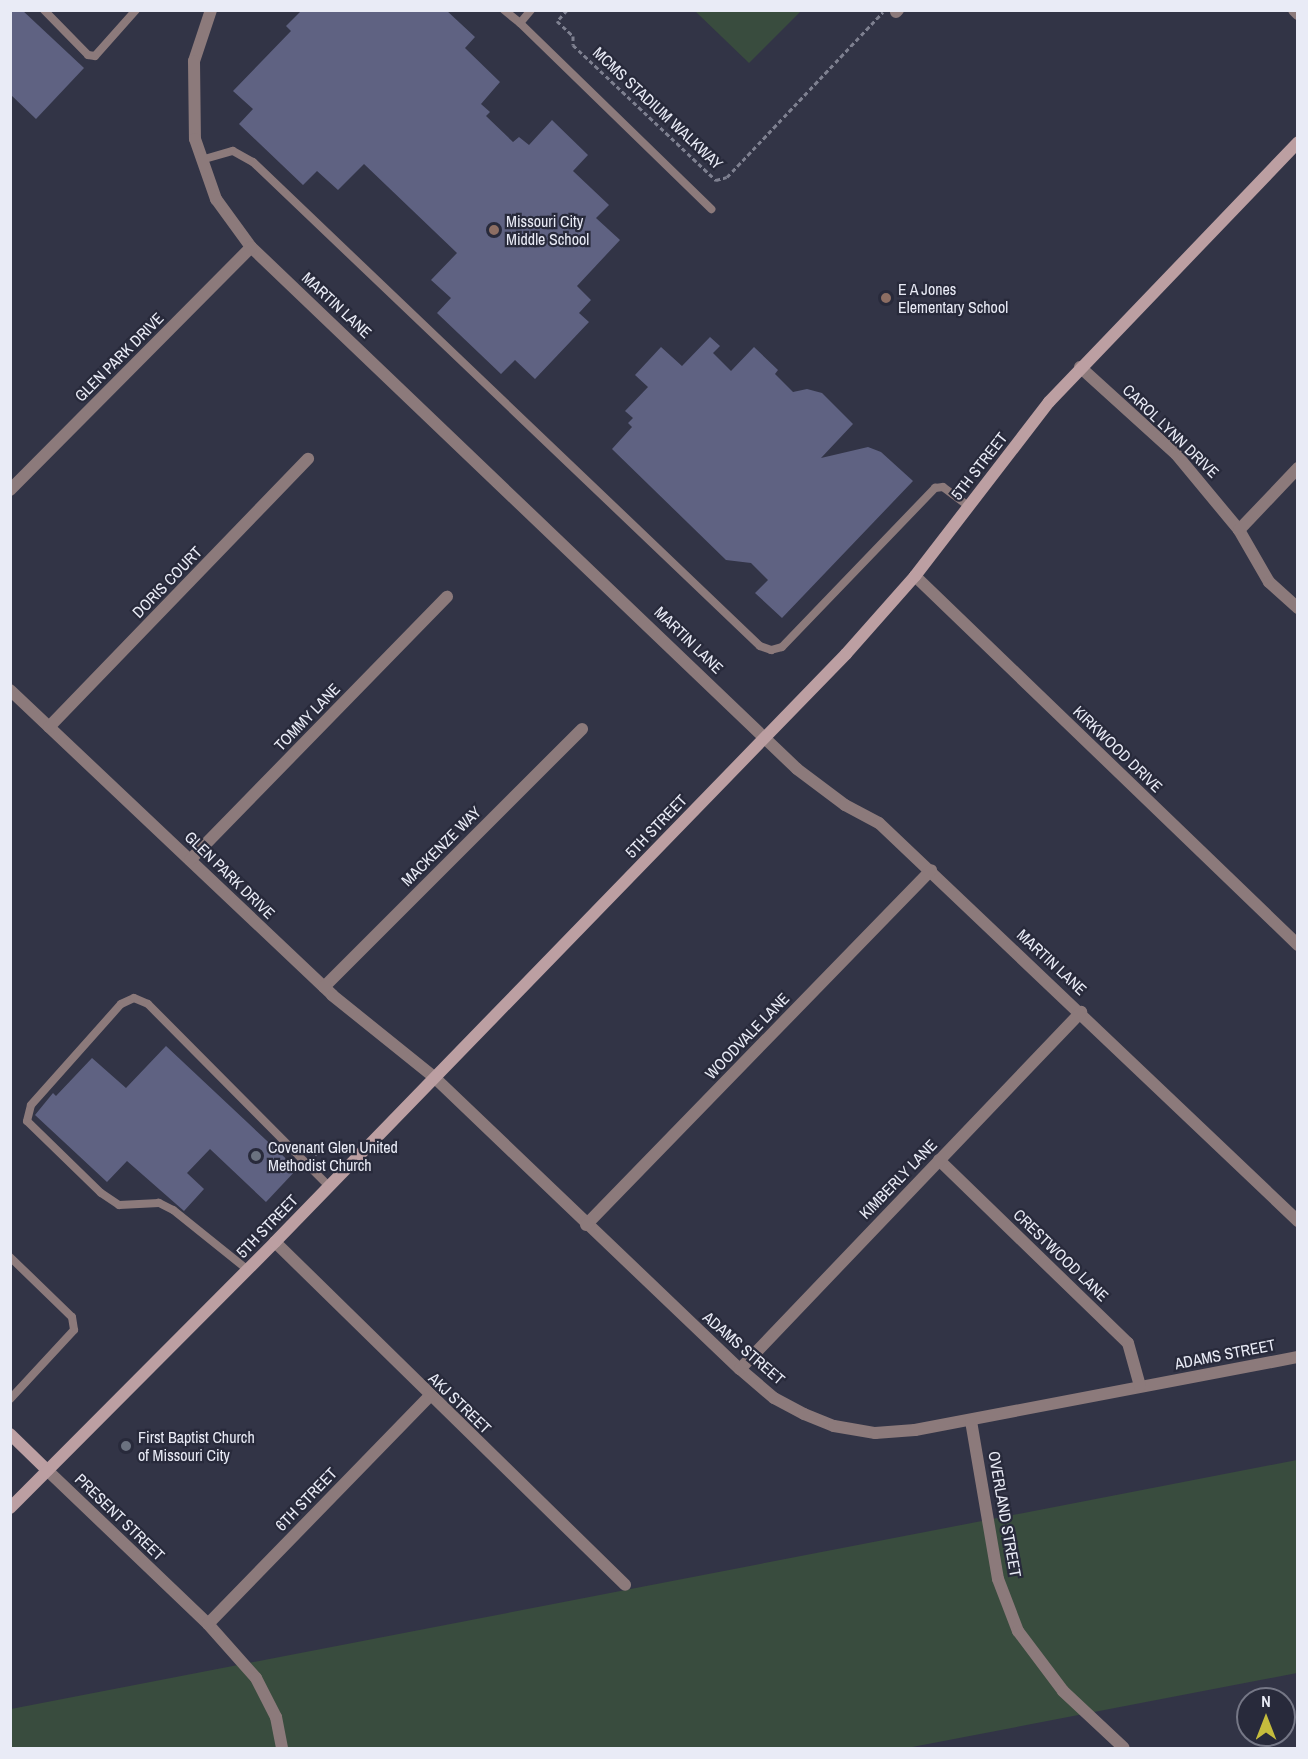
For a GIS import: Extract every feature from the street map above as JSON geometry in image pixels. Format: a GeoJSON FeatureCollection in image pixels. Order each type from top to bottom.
{"type":"FeatureCollection","features":[{"type":"Feature","properties":{"kind":"main road","name":"5TH STREET"},"geometry":{"type":"LineString","coordinates":[[10,1508],[248,1270],[766,736],[915,576],[1080,367],[1298,142]]}},
{"type":"Feature","properties":{"kind":"main road","name":"PRESENT STREET"},"geometry":{"type":"LineString","coordinates":[[10,1434],[47,1470]]}},
{"type":"Feature","properties":{"kind":"street","name":"MARTIN LANE"},"geometry":{"type":"LineString","coordinates":[[211,10],[194,61],[192,105],[201,160],[216,199],[251,247],[766,736],[797,769],[845,805],[879,824],[931,870],[1298,1221]]}},
{"type":"Feature","properties":{"kind":"street"},"geometry":{"type":"LineString","coordinates":[[1294,10],[1298,14]]}},
{"type":"Feature","properties":{"kind":"street","name":"GLEN PARK DRIVE"},"geometry":{"type":"LineString","coordinates":[[10,490],[251,247]]}},
{"type":"Feature","properties":{"kind":"street","name":"CAROL LYNN DRIVE"},"geometry":{"type":"LineString","coordinates":[[1080,367],[1176,454],[1239,530],[1269,582],[1298,608]]}},
{"type":"Feature","properties":{"kind":"street","name":"DORIS COURT"},"geometry":{"type":"LineString","coordinates":[[50,727],[309,459]]}},
{"type":"Feature","properties":{"kind":"street"},"geometry":{"type":"LineString","coordinates":[[1239,530],[1298,468]]}},
{"type":"Feature","properties":{"kind":"street","name":"KIRKWOOD DRIVE"},"geometry":{"type":"LineString","coordinates":[[915,576],[1298,945]]}},
{"type":"Feature","properties":{"kind":"street","name":"TOMMY LANE"},"geometry":{"type":"LineString","coordinates":[[190,860],[447,597]]}},
{"type":"Feature","properties":{"kind":"street","name":"GLEN PARK DRIVE"},"geometry":{"type":"LineString","coordinates":[[10,690],[324,987],[434,1077]]}},
{"type":"Feature","properties":{"kind":"street","name":"MACKENZE WAY"},"geometry":{"type":"LineString","coordinates":[[324,987],[582,729]]}},
{"type":"Feature","properties":{"kind":"street","name":"WOODVALE LANE"},"geometry":{"type":"LineString","coordinates":[[586,1224],[931,870]]}},
{"type":"Feature","properties":{"kind":"street","name":"KIMBERLY LANE"},"geometry":{"type":"LineString","coordinates":[[740,1370],[1081,1012]]}},
{"type":"Feature","properties":{"kind":"street","name":"ADAMS STREET"},"geometry":{"type":"LineString","coordinates":[[434,1077],[740,1370],[774,1398],[834,1426],[875,1433],[971,1421],[1140,1386],[1298,1357]]}},
{"type":"Feature","properties":{"kind":"street","name":"CRESTWOOD LANE"},"geometry":{"type":"LineString","coordinates":[[939,1160],[1128,1342],[1140,1386]]}},
{"type":"Feature","properties":{"kind":"street","name":"AKJ STREET"},"geometry":{"type":"LineString","coordinates":[[275,1242],[429,1397],[625,1585]]}},
{"type":"Feature","properties":{"kind":"street","name":"6TH STREET"},"geometry":{"type":"LineString","coordinates":[[208,1624],[429,1397]]}},
{"type":"Feature","properties":{"kind":"street","name":"OVERLAND STREET"},"geometry":{"type":"LineString","coordinates":[[971,1421],[998,1580],[1018,1631],[1063,1691],[1124,1749]]}},
{"type":"Feature","properties":{"kind":"street","name":"PRESENT STREET"},"geometry":{"type":"LineString","coordinates":[[47,1470],[208,1624],[256,1678],[276,1717],[282,1749]]}},
{"type":"Feature","properties":{"kind":"lane"},"geometry":{"type":"LineString","coordinates":[[44,10],[88,55],[95,56],[136,10]]}},
{"type":"Feature","properties":{"kind":"lane"},"geometry":{"type":"LineString","coordinates":[[504,10],[711,209]]}},
{"type":"Feature","properties":{"kind":"lane"},"geometry":{"type":"LineString","coordinates":[[520,23],[531,10]]}},
{"type":"Feature","properties":{"kind":"lane"},"geometry":{"type":"LineString","coordinates":[[201,160],[233,152],[253,162],[760,646],[771,650],[782,647],[935,488],[944,488],[968,506]]}},
{"type":"Feature","properties":{"kind":"lane"},"geometry":{"type":"LineString","coordinates":[[248,1270],[173,1210],[159,1203],[119,1205],[101,1193],[27,1121],[31,1105],[121,1004],[134,998],[148,1004],[329,1186]]}},
{"type":"Feature","properties":{"kind":"lane"},"geometry":{"type":"LineString","coordinates":[[10,1257],[72,1317],[74,1330],[10,1399]]}},
{"type":"Feature","properties":{"kind":"path","name":"MCMS STADIUM WALKWAY"},"geometry":{"type":"LineString","coordinates":[[567,10],[557,21],[573,36],[573,45],[716,180],[727,177],[893,11]]}},
{"type":"Feature","properties":{"kind":"path"},"geometry":{"type":"LineString","coordinates":[[309,1166],[324,1142]]}},
{"type":"Feature","properties":{"kind":"green space"},"geometry":{"type":"Polygon","coordinates":[[[695,11],[801,11],[749,63],[695,11]]]}},
{"type":"Feature","properties":{"kind":"green space"},"geometry":{"type":"Polygon","coordinates":[[[1297,1460],[1297,1673],[907,1748],[11,1748],[11,1709],[1297,1460]]]}},
{"type":"Feature","properties":{"kind":"building"},"geometry":{"type":"Polygon","coordinates":[[[10,10],[22,10],[84,68],[36,119],[10,94],[10,10]]]}},
{"type":"Feature","properties":{"kind":"building"},"geometry":{"type":"Polygon","coordinates":[[[302,10],[446,10],[475,37],[465,48],[500,82],[481,104],[490,112],[486,116],[513,142],[519,137],[529,145],[552,120],[588,155],[573,171],[609,205],[596,218],[620,240],[577,286],[591,300],[579,313],[589,322],[535,379],[515,360],[501,374],[437,313],[451,298],[431,280],[457,253],[364,164],[338,190],[317,171],[303,185],[239,124],[253,109],[233,91],[291,31],[286,26],[302,10]]]}},
{"type":"Feature","properties":{"kind":"building"},"geometry":{"type":"Polygon","coordinates":[[[710,337],[720,346],[713,353],[731,371],[754,347],[778,370],[775,374],[793,392],[807,389],[822,393],[853,424],[821,458],[868,447],[881,452],[913,481],[782,618],[755,593],[768,580],[751,563],[726,560],[612,449],[632,427],[628,423],[633,418],[625,411],[648,387],[635,375],[661,347],[682,366],[710,337]]]}},
{"type":"Feature","properties":{"kind":"building"},"geometry":{"type":"Polygon","coordinates":[[[166,1046],[297,1169],[266,1202],[210,1149],[187,1173],[204,1189],[184,1211],[127,1161],[107,1182],[35,1115],[53,1093],[56,1096],[92,1058],[126,1088],[166,1046]]]}},
{"type":"Feature","properties":{"kind":"place","name":"Missouri City Middle School"},"geometry":{"type":"Point","coordinates":[494,230]}},
{"type":"Feature","properties":{"kind":"place","name":"E A Jones Elementary School"},"geometry":{"type":"Point","coordinates":[886,298]}},
{"type":"Feature","properties":{"kind":"place","name":"Covenant Glen United Methodist Church"},"geometry":{"type":"Point","coordinates":[256,1156]}},
{"type":"Feature","properties":{"kind":"place","name":"First Baptist Church of Missouri City"},"geometry":{"type":"Point","coordinates":[126,1446]}}]}
